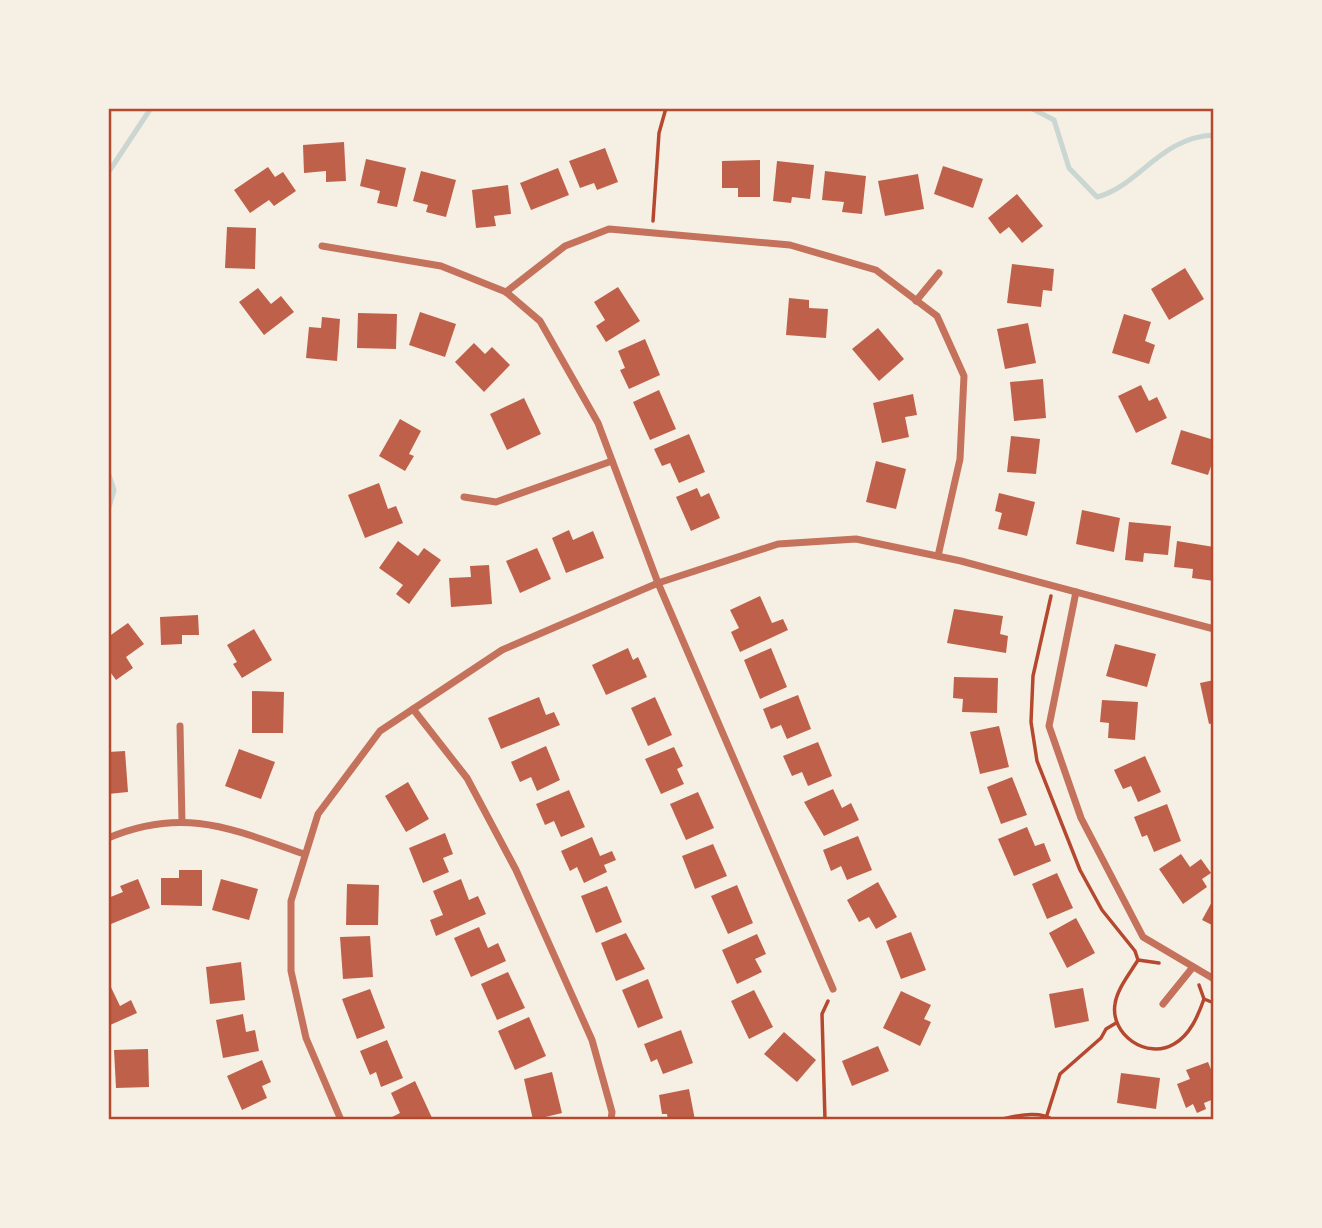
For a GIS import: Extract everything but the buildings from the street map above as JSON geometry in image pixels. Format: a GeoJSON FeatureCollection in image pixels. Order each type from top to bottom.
{"type":"FeatureCollection","features":[{"type":"Feature","properties":{"kind":"street"},"geometry":{"type":"LineString","coordinates":[[506,292],[565,246],[609,229],[653,230],[790,245],[876,270],[937,316],[964,376],[960,458],[938,556]]}},
{"type":"Feature","properties":{"kind":"street"},"geometry":{"type":"LineString","coordinates":[[322,246],[441,266],[506,292],[540,321],[598,423],[658,583],[833,989]]}},
{"type":"Feature","properties":{"kind":"street"},"geometry":{"type":"LineString","coordinates":[[916,301],[939,273]]}},
{"type":"Feature","properties":{"kind":"street"},"geometry":{"type":"LineString","coordinates":[[464,497],[496,502],[612,461]]}},
{"type":"Feature","properties":{"kind":"street"},"geometry":{"type":"LineString","coordinates":[[341,1119],[306,1038],[293,982],[291,901],[304,854],[318,814],[380,731],[502,650],[658,583],[778,544],[856,539],[938,556],[1213,629]]}},
{"type":"Feature","properties":{"kind":"street"},"geometry":{"type":"LineString","coordinates":[[1076,592],[1049,726],[1081,818],[1143,937],[1213,979]]}},
{"type":"Feature","properties":{"kind":"street"},"geometry":{"type":"LineString","coordinates":[[413,709],[467,778],[516,870],[592,1040],[612,1112],[611,1119]]}},
{"type":"Feature","properties":{"kind":"street"},"geometry":{"type":"LineString","coordinates":[[180,726],[182,822]]}},
{"type":"Feature","properties":{"kind":"street"},"geometry":{"type":"LineString","coordinates":[[108,838],[150,823],[182,822],[235,830],[304,854]]}},
{"type":"Feature","properties":{"kind":"street"},"geometry":{"type":"LineString","coordinates":[[1163,1004],[1194,967]]}},
{"type":"Feature","properties":{"kind":"path"},"geometry":{"type":"LineString","coordinates":[[653,230],[659,133],[666,108]]}},
{"type":"Feature","properties":{"kind":"path"},"geometry":{"type":"LineString","coordinates":[[825,1119],[822,1014],[833,989]]}},
{"type":"Feature","properties":{"kind":"path"},"geometry":{"type":"LineString","coordinates":[[1047,1115],[1060,1074],[1101,1038],[1106,1028],[1117,1023]]}},
{"type":"Feature","properties":{"kind":"path"},"geometry":{"type":"LineString","coordinates":[[997,1119],[1047,1115],[1053,1119]]}},
{"type":"Feature","properties":{"kind":"waterway"},"geometry":{"type":"LineString","coordinates":[[108,173],[151,108]]}},
{"type":"Feature","properties":{"kind":"waterway"},"geometry":{"type":"LineString","coordinates":[[1031,108],[1054,120],[1069,168],[1097,197],[1112,192],[1179,144],[1214,135]]}},
{"type":"Feature","properties":{"kind":"waterway"},"geometry":{"type":"LineString","coordinates":[[108,472],[114,490],[108,511]]}}]}
